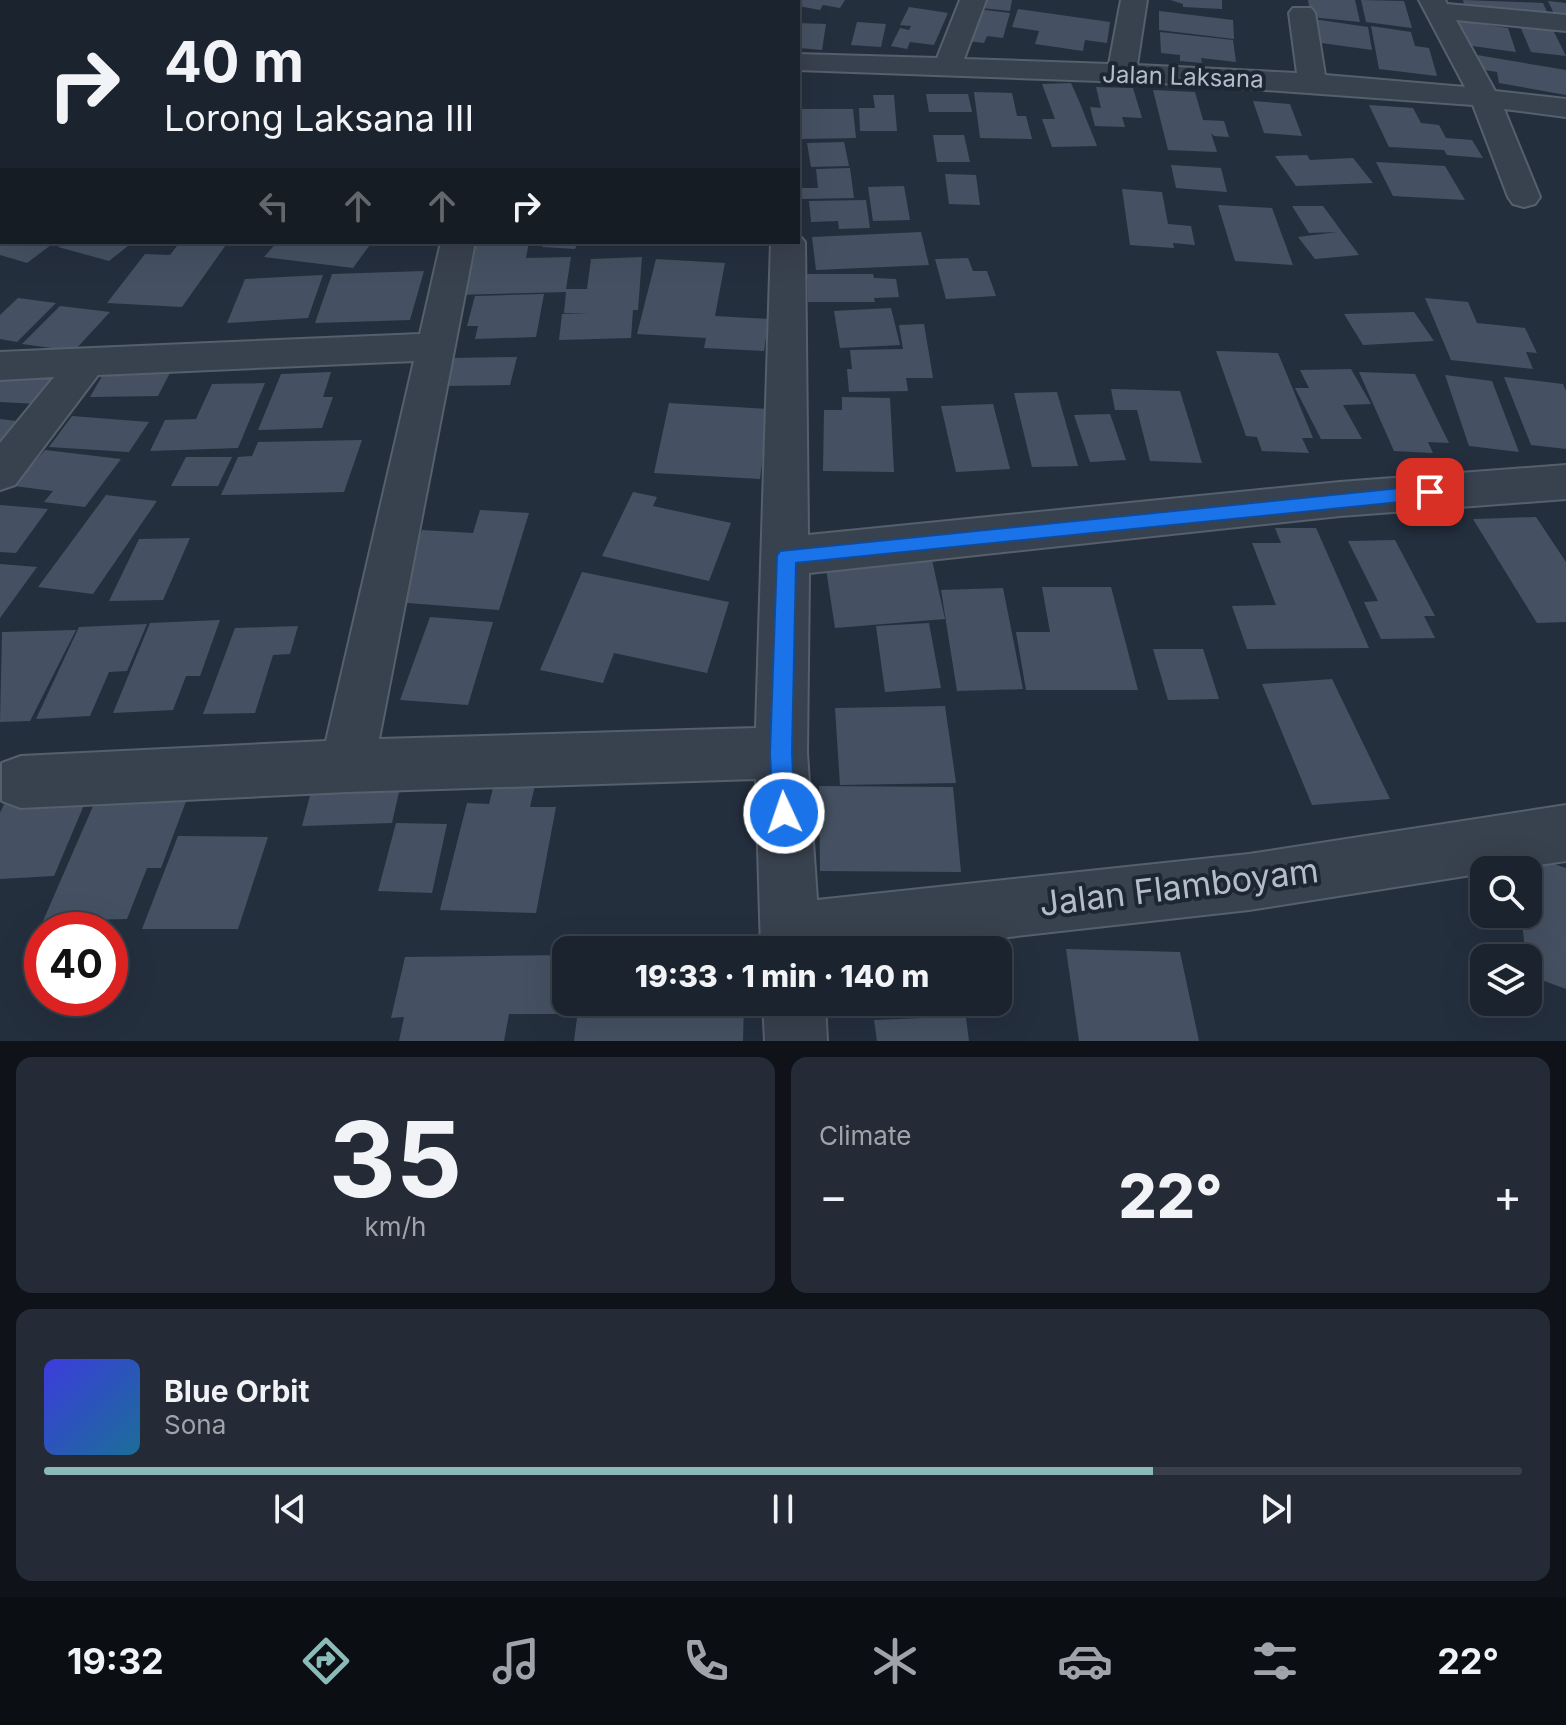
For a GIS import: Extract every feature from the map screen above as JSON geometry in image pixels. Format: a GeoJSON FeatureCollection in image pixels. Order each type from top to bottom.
{"type":"FeatureCollection","features":[{"type":"Feature","properties":{"kind":"street"},"geometry":{"type":"LineString","coordinates":[[947,68],[973,0]]}},
{"type":"Feature","properties":{"kind":"street"},"geometry":{"type":"LineString","coordinates":[[1121,75],[1134,0]]}},
{"type":"Feature","properties":{"kind":"street"},"geometry":{"type":"LineString","coordinates":[[1435,6],[1566,23]]}},
{"type":"Feature","properties":{"kind":"street"},"geometry":{"type":"LineString","coordinates":[[1435,6],[1484,96],[1524,197]]}},
{"type":"Feature","properties":{"kind":"street"},"geometry":{"type":"LineString","coordinates":[[1302,13],[1312,82]]}},
{"type":"Feature","properties":{"kind":"street","name":"Jalan Laksana"},"geometry":{"type":"LineString","coordinates":[[800,62],[1312,82],[1484,96],[1566,108]]}},
{"type":"Feature","properties":{"kind":"street"},"geometry":{"type":"LineString","coordinates":[[347,766],[458,244]]}},
{"type":"Feature","properties":{"kind":"street"},"geometry":{"type":"LineString","coordinates":[[788,244],[781,753],[790,936]]}},
{"type":"Feature","properties":{"kind":"street"},"geometry":{"type":"LineString","coordinates":[[0,366],[436,347]]}},
{"type":"Feature","properties":{"kind":"street"},"geometry":{"type":"LineString","coordinates":[[0,473],[86,364]]}},
{"type":"Feature","properties":{"kind":"street"},"geometry":{"type":"LineString","coordinates":[[786,556],[1340,499],[1566,482]]}},
{"type":"Feature","properties":{"kind":"street"},"geometry":{"type":"LineString","coordinates":[[21,782],[347,766],[781,753]]}},
{"type":"Feature","properties":{"kind":"street","name":"Jalan Flamboyam"},"geometry":{"type":"LineString","coordinates":[[829,936],[1249,882],[1566,833]]}},
{"type":"Feature","properties":{"kind":"street"},"geometry":{"type":"LineString","coordinates":[[795,1016],[796,1041]]}},
{"type":"Feature","properties":{"kind":"building"},"geometry":{"type":"Polygon","coordinates":[[[800,0],[845,0],[840,8],[823,5],[820,10],[800,6],[800,0]]]}},
{"type":"Feature","properties":{"kind":"building"},"geometry":{"type":"Polygon","coordinates":[[[983,0],[1012,0],[1010,11],[981,8],[983,0]]]}},
{"type":"Feature","properties":{"kind":"building"},"geometry":{"type":"Polygon","coordinates":[[[1170,0],[1222,0],[1222,9],[1183,7],[1183,4],[1170,0]]]}},
{"type":"Feature","properties":{"kind":"building"},"geometry":{"type":"Polygon","coordinates":[[[1308,0],[1355,0],[1360,22],[1311,17],[1308,0]]]}},
{"type":"Feature","properties":{"kind":"building"},"geometry":{"type":"Polygon","coordinates":[[[1361,0],[1404,1],[1412,28],[1366,22],[1361,0]]]}},
{"type":"Feature","properties":{"kind":"building"},"geometry":{"type":"Polygon","coordinates":[[[1463,0],[1543,3],[1549,16],[1464,5],[1463,0]]]}},
{"type":"Feature","properties":{"kind":"building"},"geometry":{"type":"Polygon","coordinates":[[[1548,1],[1566,3],[1566,19],[1556,18],[1548,1]]]}},
{"type":"Feature","properties":{"kind":"building"},"geometry":{"type":"Polygon","coordinates":[[[909,7],[948,13],[934,45],[910,42],[907,49],[891,46],[900,28],[909,30],[911,26],[900,25],[909,7]]]}},
{"type":"Feature","properties":{"kind":"building"},"geometry":{"type":"Polygon","coordinates":[[[977,9],[1010,13],[1003,38],[987,36],[984,43],[967,41],[977,9]]]}},
{"type":"Feature","properties":{"kind":"building"},"geometry":{"type":"Polygon","coordinates":[[[1018,9],[1110,22],[1107,43],[1085,40],[1083,51],[1035,44],[1039,31],[1012,27],[1018,9]]]}},
{"type":"Feature","properties":{"kind":"building"},"geometry":{"type":"Polygon","coordinates":[[[1159,11],[1233,20],[1234,39],[1159,30],[1159,11]]]}},
{"type":"Feature","properties":{"kind":"building"},"geometry":{"type":"Polygon","coordinates":[[[1313,19],[1368,27],[1372,50],[1314,42],[1313,19]]]}},
{"type":"Feature","properties":{"kind":"building"},"geometry":{"type":"Polygon","coordinates":[[[1459,21],[1508,28],[1516,52],[1465,45],[1459,21]]]}},
{"type":"Feature","properties":{"kind":"building"},"geometry":{"type":"Polygon","coordinates":[[[857,22],[886,24],[881,47],[851,45],[857,22]]]}},
{"type":"Feature","properties":{"kind":"building"},"geometry":{"type":"Polygon","coordinates":[[[800,23],[826,24],[822,50],[800,48],[800,23]]]}},
{"type":"Feature","properties":{"kind":"building"},"geometry":{"type":"Polygon","coordinates":[[[1371,26],[1411,32],[1415,46],[1429,48],[1437,76],[1379,69],[1371,26]]]}},
{"type":"Feature","properties":{"kind":"building"},"geometry":{"type":"Polygon","coordinates":[[[1520,26],[1553,30],[1566,56],[1531,52],[1520,26]]]}},
{"type":"Feature","properties":{"kind":"building"},"geometry":{"type":"Polygon","coordinates":[[[1160,32],[1233,40],[1236,62],[1201,58],[1202,63],[1180,61],[1180,55],[1161,53],[1160,32]]]}},
{"type":"Feature","properties":{"kind":"building"},"geometry":{"type":"Polygon","coordinates":[[[1477,55],[1566,70],[1566,95],[1499,83],[1497,72],[1479,69],[1477,55]]]}},
{"type":"Feature","properties":{"kind":"building"},"geometry":{"type":"Polygon","coordinates":[[[1071,83],[1097,146],[1052,147],[1042,119],[1055,119],[1042,84],[1071,83]]]}},
{"type":"Feature","properties":{"kind":"building"},"geometry":{"type":"Polygon","coordinates":[[[1096,87],[1133,88],[1142,118],[1122,117],[1125,127],[1095,126],[1090,107],[1101,108],[1096,87]]]}},
{"type":"Feature","properties":{"kind":"building"},"geometry":{"type":"Polygon","coordinates":[[[1153,90],[1195,92],[1203,120],[1224,121],[1229,137],[1211,133],[1217,152],[1168,150],[1153,90]]]}},
{"type":"Feature","properties":{"kind":"building"},"geometry":{"type":"Polygon","coordinates":[[[974,92],[1012,93],[1017,116],[1026,116],[1032,139],[980,138],[974,92]]]}},
{"type":"Feature","properties":{"kind":"building"},"geometry":{"type":"Polygon","coordinates":[[[926,94],[968,94],[972,112],[929,112],[926,94]]]}},
{"type":"Feature","properties":{"kind":"building"},"geometry":{"type":"Polygon","coordinates":[[[873,95],[894,95],[897,131],[860,131],[859,108],[875,108],[873,95]]]}},
{"type":"Feature","properties":{"kind":"building"},"geometry":{"type":"Polygon","coordinates":[[[1253,101],[1290,104],[1302,136],[1264,133],[1253,101]]]}},
{"type":"Feature","properties":{"kind":"building"},"geometry":{"type":"Polygon","coordinates":[[[1369,105],[1413,108],[1421,123],[1439,125],[1446,138],[1472,140],[1483,158],[1447,155],[1444,150],[1389,147],[1369,105]]]}},
{"type":"Feature","properties":{"kind":"building"},"geometry":{"type":"Polygon","coordinates":[[[800,109],[853,109],[856,138],[801,139],[800,109]]]}},
{"type":"Feature","properties":{"kind":"building"},"geometry":{"type":"Polygon","coordinates":[[[933,135],[964,135],[970,162],[937,162],[933,135]]]}},
{"type":"Feature","properties":{"kind":"building"},"geometry":{"type":"Polygon","coordinates":[[[844,142],[849,166],[811,167],[807,143],[844,142]]]}},
{"type":"Feature","properties":{"kind":"building"},"geometry":{"type":"Polygon","coordinates":[[[1307,155],[1310,160],[1353,158],[1373,183],[1296,186],[1275,156],[1307,155]]]}},
{"type":"Feature","properties":{"kind":"building"},"geometry":{"type":"Polygon","coordinates":[[[1376,162],[1445,166],[1465,200],[1393,196],[1376,162]]]}},
{"type":"Feature","properties":{"kind":"building"},"geometry":{"type":"Polygon","coordinates":[[[1171,165],[1221,168],[1227,192],[1176,188],[1171,165]]]}},
{"type":"Feature","properties":{"kind":"building"},"geometry":{"type":"Polygon","coordinates":[[[850,168],[854,198],[801,199],[800,188],[818,188],[816,169],[850,168]]]}},
{"type":"Feature","properties":{"kind":"building"},"geometry":{"type":"Polygon","coordinates":[[[945,174],[976,175],[980,205],[949,204],[945,174]]]}},
{"type":"Feature","properties":{"kind":"building"},"geometry":{"type":"Polygon","coordinates":[[[904,186],[910,220],[873,221],[868,187],[904,186]]]}},
{"type":"Feature","properties":{"kind":"building"},"geometry":{"type":"Polygon","coordinates":[[[1122,189],[1162,192],[1168,224],[1191,226],[1195,245],[1173,243],[1174,248],[1130,245],[1122,189]]]}},
{"type":"Feature","properties":{"kind":"building"},"geometry":{"type":"Polygon","coordinates":[[[866,200],[870,228],[839,229],[838,221],[811,222],[809,201],[866,200]]]}},
{"type":"Feature","properties":{"kind":"building"},"geometry":{"type":"Polygon","coordinates":[[[1218,205],[1272,208],[1293,265],[1235,261],[1218,205]]]}},
{"type":"Feature","properties":{"kind":"building"},"geometry":{"type":"Polygon","coordinates":[[[1292,206],[1323,206],[1359,255],[1315,259],[1298,237],[1337,232],[1309,233],[1292,206]]]}},
{"type":"Feature","properties":{"kind":"building"},"geometry":{"type":"Polygon","coordinates":[[[921,232],[929,265],[816,270],[812,237],[921,232]]]}},
{"type":"Feature","properties":{"kind":"building"},"geometry":{"type":"Polygon","coordinates":[[[0,244],[52,244],[27,263],[0,255],[0,244]]]}},
{"type":"Feature","properties":{"kind":"building"},"geometry":{"type":"Polygon","coordinates":[[[62,244],[130,244],[109,261],[58,247],[62,244]]]}},
{"type":"Feature","properties":{"kind":"building"},"geometry":{"type":"Polygon","coordinates":[[[178,244],[227,244],[182,307],[107,303],[145,254],[170,255],[178,244]]]}},
{"type":"Feature","properties":{"kind":"building"},"geometry":{"type":"Polygon","coordinates":[[[275,244],[371,244],[353,268],[264,257],[275,244]]]}},
{"type":"Feature","properties":{"kind":"building"},"geometry":{"type":"Polygon","coordinates":[[[467,244],[529,244],[526,258],[571,257],[566,289],[587,289],[591,259],[642,257],[638,310],[633,310],[631,338],[559,340],[562,314],[589,313],[564,313],[566,292],[454,295],[467,244]]]}},
{"type":"Feature","properties":{"kind":"building"},"geometry":{"type":"Polygon","coordinates":[[[543,244],[577,244],[575,249],[542,247],[543,244]]]}},
{"type":"Feature","properties":{"kind":"building"},"geometry":{"type":"Polygon","coordinates":[[[968,258],[973,271],[987,271],[996,296],[946,299],[935,259],[968,258]]]}},
{"type":"Feature","properties":{"kind":"building"},"geometry":{"type":"Polygon","coordinates":[[[656,259],[725,263],[715,316],[769,319],[764,351],[704,348],[706,338],[637,334],[656,259]]]}},
{"type":"Feature","properties":{"kind":"building"},"geometry":{"type":"Polygon","coordinates":[[[424,271],[410,320],[315,323],[332,274],[424,271]]]}},
{"type":"Feature","properties":{"kind":"building"},"geometry":{"type":"Polygon","coordinates":[[[807,274],[873,274],[874,278],[896,279],[899,297],[874,298],[875,302],[808,302],[807,274]]]}},
{"type":"Feature","properties":{"kind":"building"},"geometry":{"type":"Polygon","coordinates":[[[323,275],[308,318],[227,323],[245,279],[323,275]]]}},
{"type":"Feature","properties":{"kind":"building"},"geometry":{"type":"Polygon","coordinates":[[[544,294],[536,337],[475,339],[478,326],[467,326],[475,296],[544,294]]]}},
{"type":"Feature","properties":{"kind":"building"},"geometry":{"type":"Polygon","coordinates":[[[18,298],[56,303],[17,342],[0,339],[0,315],[18,298]]]}},
{"type":"Feature","properties":{"kind":"building"},"geometry":{"type":"Polygon","coordinates":[[[1425,298],[1468,302],[1477,323],[1525,328],[1537,353],[1526,352],[1533,369],[1451,360],[1425,298]]]}},
{"type":"Feature","properties":{"kind":"building"},"geometry":{"type":"Polygon","coordinates":[[[60,306],[110,312],[74,351],[22,344],[60,306]]]}},
{"type":"Feature","properties":{"kind":"building"},"geometry":{"type":"Polygon","coordinates":[[[891,308],[900,345],[840,348],[834,311],[891,308]]]}},
{"type":"Feature","properties":{"kind":"building"},"geometry":{"type":"Polygon","coordinates":[[[1414,312],[1434,341],[1363,345],[1344,314],[1414,312]]]}},
{"type":"Feature","properties":{"kind":"building"},"geometry":{"type":"Polygon","coordinates":[[[924,324],[933,378],[906,378],[908,391],[849,392],[847,369],[852,369],[850,350],[903,349],[899,325],[924,324]]]}},
{"type":"Feature","properties":{"kind":"building"},"geometry":{"type":"Polygon","coordinates":[[[1216,351],[1278,353],[1313,438],[1302,438],[1309,453],[1262,451],[1257,437],[1246,436],[1216,351]]]}},
{"type":"Feature","properties":{"kind":"building"},"geometry":{"type":"Polygon","coordinates":[[[517,357],[510,385],[444,386],[452,358],[517,357]]]}},
{"type":"Feature","properties":{"kind":"building"},"geometry":{"type":"Polygon","coordinates":[[[174,365],[158,396],[90,397],[108,366],[174,365]]]}},
{"type":"Feature","properties":{"kind":"building"},"geometry":{"type":"Polygon","coordinates":[[[1351,369],[1371,404],[1343,405],[1362,439],[1321,439],[1295,388],[1309,388],[1300,370],[1351,369]]]}},
{"type":"Feature","properties":{"kind":"building"},"geometry":{"type":"Polygon","coordinates":[[[331,372],[323,397],[333,397],[322,428],[258,430],[281,374],[331,372]]]}},
{"type":"Feature","properties":{"kind":"building"},"geometry":{"type":"Polygon","coordinates":[[[1359,372],[1415,374],[1449,443],[1428,442],[1433,453],[1394,451],[1359,372]]]}},
{"type":"Feature","properties":{"kind":"building"},"geometry":{"type":"Polygon","coordinates":[[[6,373],[58,375],[38,404],[0,402],[0,381],[6,373]]]}},
{"type":"Feature","properties":{"kind":"building"},"geometry":{"type":"Polygon","coordinates":[[[1445,375],[1492,381],[1519,452],[1469,446],[1445,375]]]}},
{"type":"Feature","properties":{"kind":"building"},"geometry":{"type":"Polygon","coordinates":[[[1504,377],[1563,384],[1566,391],[1566,449],[1531,445],[1504,377]]]}},
{"type":"Feature","properties":{"kind":"building"},"geometry":{"type":"Polygon","coordinates":[[[265,383],[238,448],[150,451],[165,420],[196,419],[212,384],[265,383]]]}},
{"type":"Feature","properties":{"kind":"building"},"geometry":{"type":"Polygon","coordinates":[[[1111,389],[1180,391],[1202,463],[1150,461],[1137,410],[1115,410],[1111,389]]]}},
{"type":"Feature","properties":{"kind":"building"},"geometry":{"type":"Polygon","coordinates":[[[1057,392],[1078,466],[1032,467],[1014,393],[1057,392]]]}},
{"type":"Feature","properties":{"kind":"building"},"geometry":{"type":"Polygon","coordinates":[[[842,397],[890,398],[894,472],[823,471],[824,410],[842,410],[842,397]]]}},
{"type":"Feature","properties":{"kind":"building"},"geometry":{"type":"Polygon","coordinates":[[[669,403],[769,409],[760,479],[654,473],[669,403]]]}},
{"type":"Feature","properties":{"kind":"building"},"geometry":{"type":"Polygon","coordinates":[[[993,404],[1010,469],[956,472],[941,406],[993,404]]]}},
{"type":"Feature","properties":{"kind":"building"},"geometry":{"type":"Polygon","coordinates":[[[1110,414],[1126,460],[1090,462],[1074,415],[1110,414]]]}},
{"type":"Feature","properties":{"kind":"building"},"geometry":{"type":"Polygon","coordinates":[[[72,416],[149,422],[129,452],[49,447],[72,416]]]}},
{"type":"Feature","properties":{"kind":"building"},"geometry":{"type":"Polygon","coordinates":[[[0,419],[26,422],[0,453],[0,419]]]}},
{"type":"Feature","properties":{"kind":"building"},"geometry":{"type":"Polygon","coordinates":[[[362,440],[344,492],[221,495],[238,457],[252,456],[258,442],[362,440]]]}},
{"type":"Feature","properties":{"kind":"building"},"geometry":{"type":"Polygon","coordinates":[[[45,450],[121,459],[85,507],[44,502],[53,491],[14,486],[45,450]]]}},
{"type":"Feature","properties":{"kind":"building"},"geometry":{"type":"Polygon","coordinates":[[[186,457],[232,457],[218,486],[171,486],[186,457]]]}},
{"type":"Feature","properties":{"kind":"building"},"geometry":{"type":"Polygon","coordinates":[[[633,492],[657,497],[653,506],[731,523],[709,581],[602,556],[633,492]]]}},
{"type":"Feature","properties":{"kind":"building"},"geometry":{"type":"Polygon","coordinates":[[[106,495],[157,501],[93,594],[38,587],[106,495]]]}},
{"type":"Feature","properties":{"kind":"building"},"geometry":{"type":"Polygon","coordinates":[[[0,505],[48,509],[16,553],[0,552],[0,505]]]}},
{"type":"Feature","properties":{"kind":"building"},"geometry":{"type":"Polygon","coordinates":[[[480,510],[529,513],[499,610],[394,602],[422,530],[473,533],[480,510]]]}},
{"type":"Feature","properties":{"kind":"building"},"geometry":{"type":"Polygon","coordinates":[[[1536,517],[1566,562],[1566,622],[1537,623],[1473,519],[1536,517]]]}},
{"type":"Feature","properties":{"kind":"building"},"geometry":{"type":"Polygon","coordinates":[[[1275,528],[1316,528],[1369,648],[1247,649],[1232,606],[1276,605],[1252,543],[1281,543],[1275,528]]]}},
{"type":"Feature","properties":{"kind":"building"},"geometry":{"type":"Polygon","coordinates":[[[190,538],[163,600],[109,601],[139,539],[190,538]]]}},
{"type":"Feature","properties":{"kind":"building"},"geometry":{"type":"Polygon","coordinates":[[[1395,540],[1435,616],[1424,616],[1435,638],[1381,639],[1364,602],[1378,601],[1348,541],[1395,540]]]}},
{"type":"Feature","properties":{"kind":"building"},"geometry":{"type":"Polygon","coordinates":[[[932,560],[945,619],[835,628],[826,569],[932,560]]]}},
{"type":"Feature","properties":{"kind":"building"},"geometry":{"type":"Polygon","coordinates":[[[0,564],[37,567],[0,618],[0,564]]]}},
{"type":"Feature","properties":{"kind":"building"},"geometry":{"type":"Polygon","coordinates":[[[582,572],[729,602],[707,673],[614,653],[603,683],[540,670],[582,572]]]}},
{"type":"Feature","properties":{"kind":"building"},"geometry":{"type":"Polygon","coordinates":[[[1042,587],[1111,587],[1138,690],[1026,690],[1016,632],[1050,632],[1042,587]]]}},
{"type":"Feature","properties":{"kind":"building"},"geometry":{"type":"Polygon","coordinates":[[[1003,588],[1023,689],[957,691],[941,590],[1003,588]]]}},
{"type":"Feature","properties":{"kind":"building"},"geometry":{"type":"Polygon","coordinates":[[[430,617],[493,622],[468,705],[400,700],[430,617]]]}},
{"type":"Feature","properties":{"kind":"building"},"geometry":{"type":"Polygon","coordinates":[[[220,620],[200,676],[186,676],[173,710],[113,713],[150,623],[220,620]]]}},
{"type":"Feature","properties":{"kind":"building"},"geometry":{"type":"Polygon","coordinates":[[[929,623],[941,688],[885,692],[876,626],[929,623]]]}},
{"type":"Feature","properties":{"kind":"building"},"geometry":{"type":"Polygon","coordinates":[[[147,624],[127,671],[109,672],[90,716],[36,719],[79,627],[147,624]]]}},
{"type":"Feature","properties":{"kind":"building"},"geometry":{"type":"Polygon","coordinates":[[[298,626],[290,654],[273,655],[255,713],[203,714],[235,628],[298,626]]]}},
{"type":"Feature","properties":{"kind":"building"},"geometry":{"type":"Polygon","coordinates":[[[76,630],[30,721],[0,722],[2,632],[76,630]]]}},
{"type":"Feature","properties":{"kind":"building"},"geometry":{"type":"Polygon","coordinates":[[[1153,649],[1203,649],[1219,699],[1168,700],[1153,649]]]}},
{"type":"Feature","properties":{"kind":"building"},"geometry":{"type":"Polygon","coordinates":[[[1332,679],[1390,799],[1312,805],[1262,684],[1332,679]]]}},
{"type":"Feature","properties":{"kind":"building"},"geometry":{"type":"Polygon","coordinates":[[[945,706],[956,783],[840,785],[835,708],[945,706]]]}},
{"type":"Feature","properties":{"kind":"building"},"geometry":{"type":"Polygon","coordinates":[[[404,770],[392,823],[302,826],[316,773],[404,770]]]}},
{"type":"Feature","properties":{"kind":"building"},"geometry":{"type":"Polygon","coordinates":[[[494,784],[535,785],[530,807],[556,807],[536,913],[440,910],[467,803],[489,804],[494,784]]]}},
{"type":"Feature","properties":{"kind":"building"},"geometry":{"type":"Polygon","coordinates":[[[819,786],[953,787],[961,872],[820,871],[819,786]]]}},
{"type":"Feature","properties":{"kind":"building"},"geometry":{"type":"Polygon","coordinates":[[[188,796],[161,868],[147,868],[128,916],[128,912],[47,912],[97,797],[188,796]]]}},
{"type":"Feature","properties":{"kind":"building"},"geometry":{"type":"Polygon","coordinates":[[[87,798],[54,876],[0,879],[0,813],[5,802],[87,798]]]}},
{"type":"Feature","properties":{"kind":"building"},"geometry":{"type":"Polygon","coordinates":[[[396,823],[447,824],[432,893],[378,891],[396,823]]]}},
{"type":"Feature","properties":{"kind":"building"},"geometry":{"type":"Polygon","coordinates":[[[178,836],[268,837],[238,929],[142,929],[178,836]]]}},
{"type":"Feature","properties":{"kind":"building"},"geometry":{"type":"Polygon","coordinates":[[[1542,860],[1566,868],[1566,989],[1542,980],[1542,944],[1524,944],[1523,928],[1542,928],[1542,860]]]}},
{"type":"Feature","properties":{"kind":"building"},"geometry":{"type":"Polygon","coordinates":[[[1066,949],[1180,952],[1199,1041],[1079,1041],[1066,949]]]}},
{"type":"Feature","properties":{"kind":"building"},"geometry":{"type":"Polygon","coordinates":[[[552,955],[552,1014],[509,1014],[504,1041],[399,1041],[404,1017],[391,1018],[405,957],[552,955]]]}},
{"type":"Feature","properties":{"kind":"building"},"geometry":{"type":"Polygon","coordinates":[[[577,1016],[744,1016],[743,1041],[574,1041],[577,1016]]]}},
{"type":"Feature","properties":{"kind":"building"},"geometry":{"type":"Polygon","coordinates":[[[966,1016],[969,1041],[877,1041],[874,1020],[966,1016]]]}},
{"type":"Feature","properties":{"kind":"route"},"geometry":{"type":"LineString","coordinates":[[784,813],[781,753],[786,556],[1430,492]]}}]}
